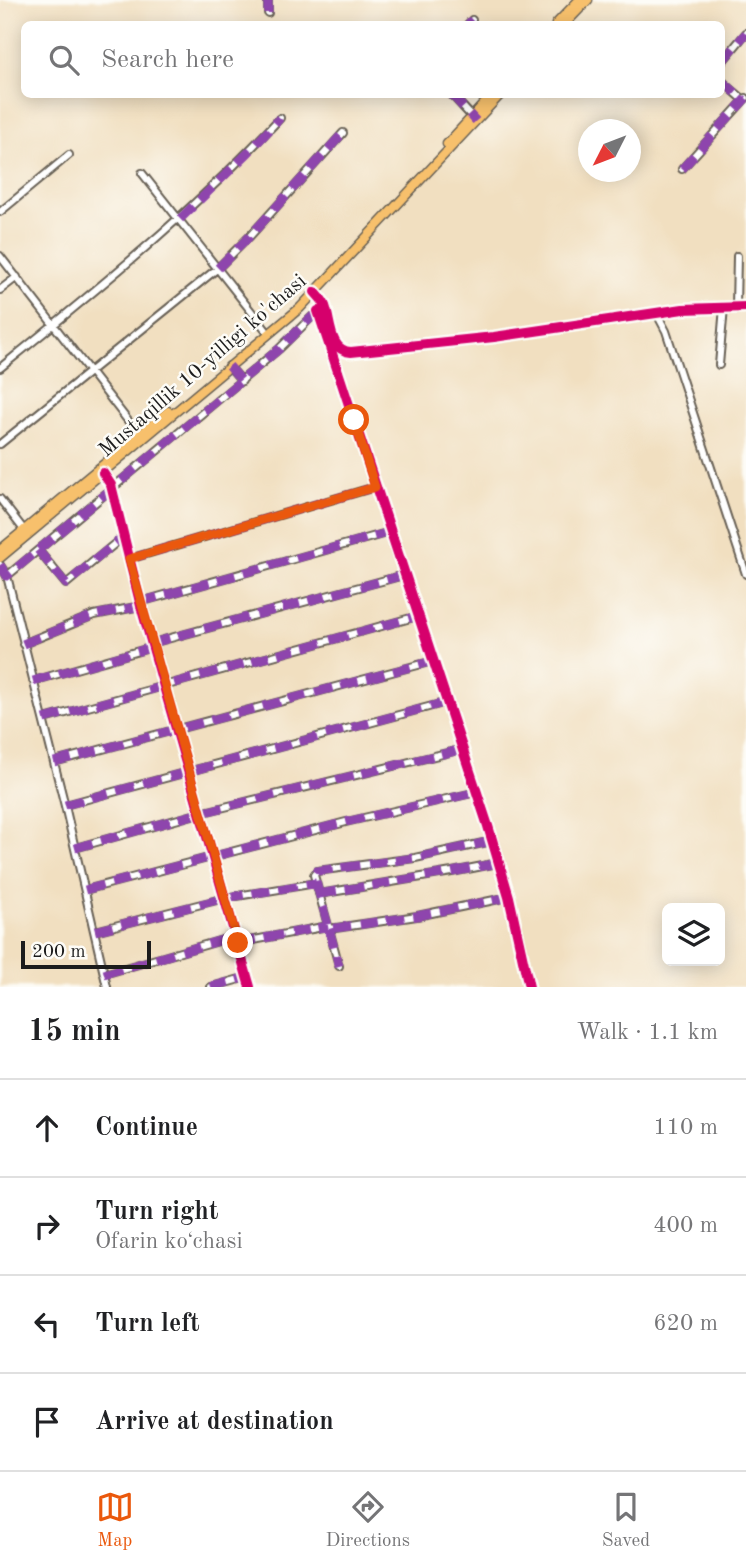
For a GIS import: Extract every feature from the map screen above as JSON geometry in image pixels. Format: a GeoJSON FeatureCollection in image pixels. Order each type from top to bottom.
{"type":"FeatureCollection","features":[{"type":"Feature","properties":{"kind":"main road"},"geometry":{"type":"LineString","coordinates":[[559,21],[579,0]]}},
{"type":"Feature","properties":{"kind":"main road"},"geometry":{"type":"LineString","coordinates":[[568,21],[587,0]]}},
{"type":"Feature","properties":{"kind":"main road","name":"Mustaqillik 10-yilligi ko'chasi"},"geometry":{"type":"LineString","coordinates":[[0,558],[231,368],[315,292],[474,119],[490,98]]}},
{"type":"Feature","properties":{"kind":"main road","name":"Mustaqillik 10-yilligi ko'chasi"},"geometry":{"type":"LineString","coordinates":[[0,550],[298,303],[497,98]]}},
{"type":"Feature","properties":{"kind":"street"},"geometry":{"type":"LineString","coordinates":[[268,0],[268,13]]}},
{"type":"Feature","properties":{"kind":"street"},"geometry":{"type":"LineString","coordinates":[[725,58],[746,33]]}},
{"type":"Feature","properties":{"kind":"street"},"geometry":{"type":"LineString","coordinates":[[682,169],[745,99],[725,83]]}},
{"type":"Feature","properties":{"kind":"street"},"geometry":{"type":"LineString","coordinates":[[455,98],[474,119]]}},
{"type":"Feature","properties":{"kind":"street"},"geometry":{"type":"LineString","coordinates":[[0,368],[180,219],[280,118]]}},
{"type":"Feature","properties":{"kind":"street"},"geometry":{"type":"LineString","coordinates":[[0,444],[218,268],[343,133]]}},
{"type":"Feature","properties":{"kind":"street"},"geometry":{"type":"LineString","coordinates":[[0,212],[69,155]]}},
{"type":"Feature","properties":{"kind":"street"},"geometry":{"type":"LineString","coordinates":[[142,173],[266,330]]}},
{"type":"Feature","properties":{"kind":"street"},"geometry":{"type":"LineString","coordinates":[[0,256],[139,435]]}},
{"type":"Feature","properties":{"kind":"street"},"geometry":{"type":"LineString","coordinates":[[736,307],[737,256]]}},
{"type":"Feature","properties":{"kind":"street"},"geometry":{"type":"LineString","coordinates":[[0,290],[17,277]]}},
{"type":"Feature","properties":{"kind":"street"},"geometry":{"type":"LineString","coordinates":[[315,292],[325,304],[337,345],[346,352],[494,337],[683,309],[746,307]]}},
{"type":"Feature","properties":{"kind":"street"},"geometry":{"type":"LineString","coordinates":[[7,576],[242,381],[325,304]]}},
{"type":"Feature","properties":{"kind":"street"},"geometry":{"type":"LineString","coordinates":[[719,365],[724,307]]}},
{"type":"Feature","properties":{"kind":"street"},"geometry":{"type":"LineString","coordinates":[[318,312],[477,792],[509,897],[529,987]]}},
{"type":"Feature","properties":{"kind":"street"},"geometry":{"type":"LineString","coordinates":[[657,314],[666,331],[746,575]]}},
{"type":"Feature","properties":{"kind":"street"},"geometry":{"type":"LineString","coordinates":[[231,368],[242,381]]}},
{"type":"Feature","properties":{"kind":"street"},"geometry":{"type":"LineString","coordinates":[[104,475],[112,487],[141,604],[250,987]]}},
{"type":"Feature","properties":{"kind":"street"},"geometry":{"type":"LineString","coordinates":[[129,559],[375,487]]}},
{"type":"Feature","properties":{"kind":"street"},"geometry":{"type":"LineString","coordinates":[[0,499],[24,530]]}},
{"type":"Feature","properties":{"kind":"street"},"geometry":{"type":"LineString","coordinates":[[23,644],[94,615],[390,532]]}},
{"type":"Feature","properties":{"kind":"street"},"geometry":{"type":"LineString","coordinates":[[38,550],[66,584],[123,537]]}},
{"type":"Feature","properties":{"kind":"street"},"geometry":{"type":"LineString","coordinates":[[0,565],[7,576],[44,719],[107,987]]}},
{"type":"Feature","properties":{"kind":"street"},"geometry":{"type":"LineString","coordinates":[[33,681],[404,575]]}},
{"type":"Feature","properties":{"kind":"street"},"geometry":{"type":"LineString","coordinates":[[44,719],[418,616]]}},
{"type":"Feature","properties":{"kind":"street"},"geometry":{"type":"LineString","coordinates":[[54,762],[433,661]]}},
{"type":"Feature","properties":{"kind":"street"},"geometry":{"type":"LineString","coordinates":[[65,805],[447,702]]}},
{"type":"Feature","properties":{"kind":"street"},"geometry":{"type":"LineString","coordinates":[[75,848],[200,813],[463,749]]}},
{"type":"Feature","properties":{"kind":"street"},"geometry":{"type":"LineString","coordinates":[[85,890],[212,856],[477,792]]}},
{"type":"Feature","properties":{"kind":"street"},"geometry":{"type":"LineString","coordinates":[[338,966],[314,875],[318,870],[415,858],[492,841]]}},
{"type":"Feature","properties":{"kind":"street"},"geometry":{"type":"LineString","coordinates":[[320,894],[498,863]]}},
{"type":"Feature","properties":{"kind":"street"},"geometry":{"type":"LineString","coordinates":[[95,931],[225,898],[316,883]]}},
{"type":"Feature","properties":{"kind":"street"},"geometry":{"type":"LineString","coordinates":[[104,974],[237,940],[417,915],[509,897]]}},
{"type":"Feature","properties":{"kind":"street"},"geometry":{"type":"LineString","coordinates":[[211,987],[247,977]]}},
{"type":"Feature","properties":{"kind":"marked path"},"geometry":{"type":"LineString","coordinates":[[268,0],[268,13]]}},
{"type":"Feature","properties":{"kind":"marked path"},"geometry":{"type":"LineString","coordinates":[[725,58],[746,33]]}},
{"type":"Feature","properties":{"kind":"marked path"},"geometry":{"type":"LineString","coordinates":[[725,84],[744,100]]}},
{"type":"Feature","properties":{"kind":"marked path"},"geometry":{"type":"LineString","coordinates":[[455,98],[476,121]]}},
{"type":"Feature","properties":{"kind":"marked path"},"geometry":{"type":"LineString","coordinates":[[682,169],[746,98]]}},
{"type":"Feature","properties":{"kind":"marked path"},"geometry":{"type":"LineString","coordinates":[[180,219],[280,118]]}},
{"type":"Feature","properties":{"kind":"marked path"},"geometry":{"type":"LineString","coordinates":[[218,268],[343,133]]}},
{"type":"Feature","properties":{"kind":"marked path"},"geometry":{"type":"LineString","coordinates":[[0,565],[7,576],[279,349],[320,309]]}},
{"type":"Feature","properties":{"kind":"marked path"},"geometry":{"type":"LineString","coordinates":[[229,366],[242,381]]}},
{"type":"Feature","properties":{"kind":"marked path"},"geometry":{"type":"LineString","coordinates":[[129,559],[375,487]]}},
{"type":"Feature","properties":{"kind":"marked path"},"geometry":{"type":"LineString","coordinates":[[140,602],[390,532]]}},
{"type":"Feature","properties":{"kind":"marked path"},"geometry":{"type":"LineString","coordinates":[[38,550],[66,584],[123,537]]}},
{"type":"Feature","properties":{"kind":"marked path"},"geometry":{"type":"LineString","coordinates":[[152,643],[404,575]]}},
{"type":"Feature","properties":{"kind":"marked path"},"geometry":{"type":"LineString","coordinates":[[23,644],[94,615],[141,606]]}},
{"type":"Feature","properties":{"kind":"marked path"},"geometry":{"type":"LineString","coordinates":[[44,719],[418,616]]}},
{"type":"Feature","properties":{"kind":"marked path"},"geometry":{"type":"LineString","coordinates":[[33,681],[153,647]]}},
{"type":"Feature","properties":{"kind":"marked path"},"geometry":{"type":"LineString","coordinates":[[54,762],[433,661]]}},
{"type":"Feature","properties":{"kind":"marked path"},"geometry":{"type":"LineString","coordinates":[[65,805],[447,702]]}},
{"type":"Feature","properties":{"kind":"marked path"},"geometry":{"type":"LineString","coordinates":[[75,848],[200,813],[463,749]]}},
{"type":"Feature","properties":{"kind":"marked path"},"geometry":{"type":"LineString","coordinates":[[85,890],[346,822],[477,792]]}},
{"type":"Feature","properties":{"kind":"marked path"},"geometry":{"type":"LineString","coordinates":[[492,841],[415,858],[317,871],[314,875],[329,929],[417,916],[509,897]]}},
{"type":"Feature","properties":{"kind":"marked path"},"geometry":{"type":"LineString","coordinates":[[319,894],[498,863]]}},
{"type":"Feature","properties":{"kind":"marked path"},"geometry":{"type":"LineString","coordinates":[[95,931],[225,898],[316,883]]}},
{"type":"Feature","properties":{"kind":"marked path"},"geometry":{"type":"LineString","coordinates":[[238,943],[328,926]]}},
{"type":"Feature","properties":{"kind":"marked path"},"geometry":{"type":"LineString","coordinates":[[329,929],[339,966]]}},
{"type":"Feature","properties":{"kind":"marked path"},"geometry":{"type":"LineString","coordinates":[[104,974],[236,936]]}},
{"type":"Feature","properties":{"kind":"marked path"},"geometry":{"type":"LineString","coordinates":[[211,987],[247,977]]}},
{"type":"Feature","properties":{"kind":"cycle path"},"geometry":{"type":"LineString","coordinates":[[315,292],[324,304],[338,347],[351,352],[494,337],[683,309],[746,307]]}},
{"type":"Feature","properties":{"kind":"cycle path"},"geometry":{"type":"LineString","coordinates":[[318,311],[488,826],[509,897],[529,987]]}},
{"type":"Feature","properties":{"kind":"cycle path"},"geometry":{"type":"LineString","coordinates":[[103,473],[111,485],[141,606],[250,987]]}},
{"type":"Feature","properties":{"kind":"route"},"geometry":{"type":"LineString","coordinates":[[238,943],[129,559],[375,487],[354,420]]}}]}
